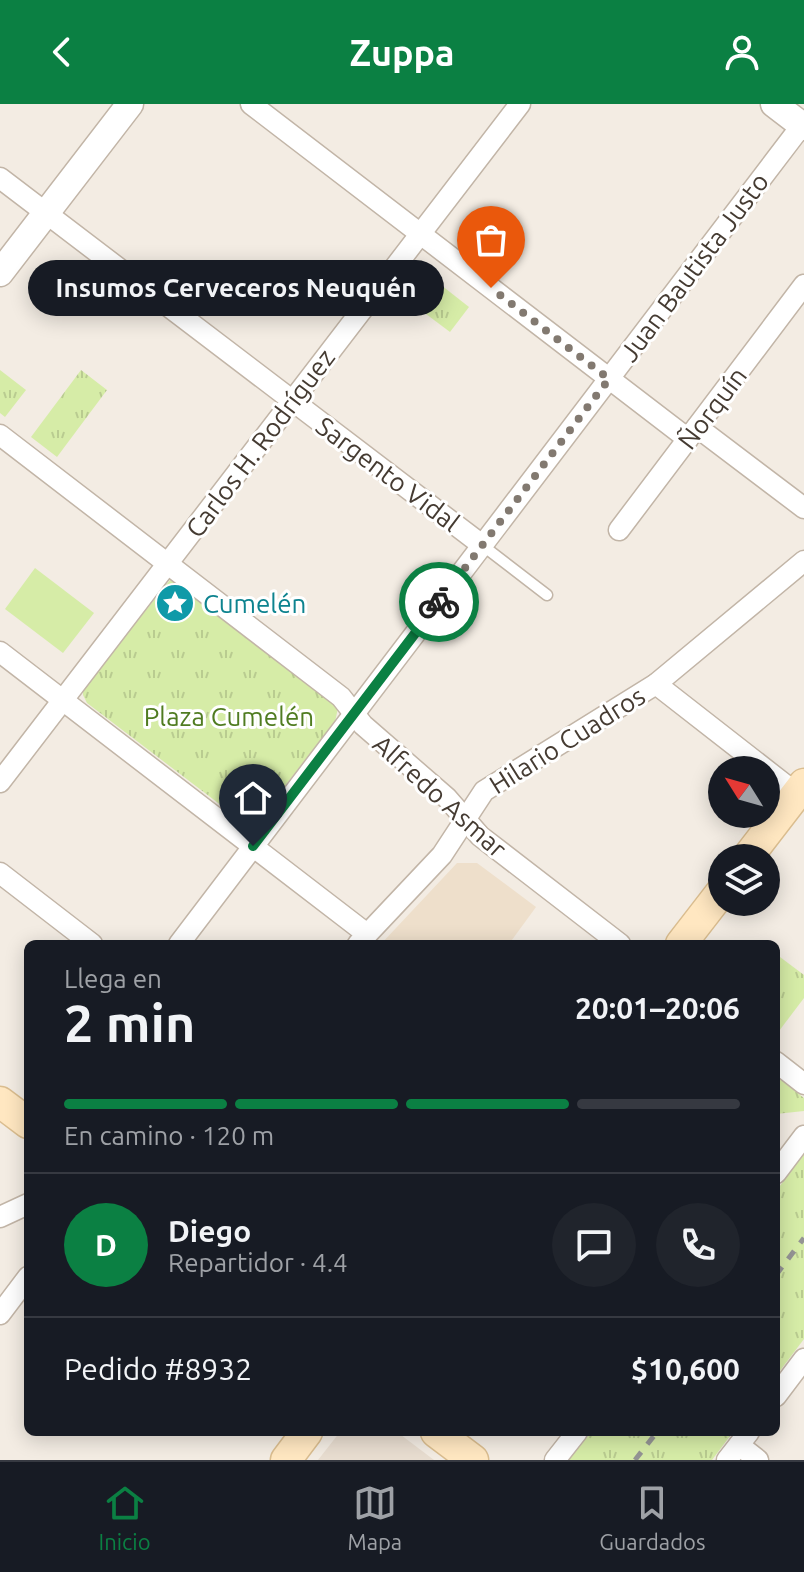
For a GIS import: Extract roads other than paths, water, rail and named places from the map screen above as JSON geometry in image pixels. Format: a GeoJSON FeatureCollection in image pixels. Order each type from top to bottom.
{"type":"FeatureCollection","features":[{"type":"Feature","properties":{"kind":"main road"},"geometry":{"type":"LineString","coordinates":[[758,844],[800,789]]}},
{"type":"Feature","properties":{"kind":"main road"},"geometry":{"type":"LineString","coordinates":[[684,940],[708,909]]}},
{"type":"Feature","properties":{"kind":"main road"},"geometry":{"type":"LineString","coordinates":[[0,1102],[24,1120]]}},
{"type":"Feature","properties":{"kind":"main road"},"geometry":{"type":"LineString","coordinates":[[286,1460],[304,1436]]}},
{"type":"Feature","properties":{"kind":"main road"},"geometry":{"type":"LineString","coordinates":[[441,1436],[473,1460]]}},
{"type":"Feature","properties":{"kind":"street"},"geometry":{"type":"LineString","coordinates":[[0,273],[130,104]]}},
{"type":"Feature","properties":{"kind":"street"},"geometry":{"type":"LineString","coordinates":[[251,104],[609,379],[804,508]]}},
{"type":"Feature","properties":{"kind":"street","name":"Carlos H. Rodríguez"},"geometry":{"type":"LineString","coordinates":[[0,782],[520,104]]}},
{"type":"Feature","properties":{"kind":"street"},"geometry":{"type":"LineString","coordinates":[[776,105],[803,126]]}},
{"type":"Feature","properties":{"kind":"street","name":"Juan Bautista Justo"},"geometry":{"type":"LineString","coordinates":[[182,940],[803,126]]}},
{"type":"Feature","properties":{"kind":"street","name":"Sargento Vidal"},"geometry":{"type":"LineString","coordinates":[[0,178],[482,545]]}},
{"type":"Feature","properties":{"kind":"street","name":"Ñorquín"},"geometry":{"type":"LineString","coordinates":[[619,530],[804,285]]}},
{"type":"Feature","properties":{"kind":"street","name":"Alfredo Asmar"},"geometry":{"type":"LineString","coordinates":[[0,435],[341,697],[369,731],[447,798],[487,843],[615,940]]}},
{"type":"Feature","properties":{"kind":"street","name":"Hilario Cuadros"},"geometry":{"type":"LineString","coordinates":[[363,939],[442,855],[476,800],[494,784],[656,684],[804,561]]}},
{"type":"Feature","properties":{"kind":"street"},"geometry":{"type":"LineString","coordinates":[[0,652],[253,846],[363,939]]}},
{"type":"Feature","properties":{"kind":"street"},"geometry":{"type":"LineString","coordinates":[[656,684],[800,789]]}},
{"type":"Feature","properties":{"kind":"street"},"geometry":{"type":"LineString","coordinates":[[0,873],[87,940]]}},
{"type":"Feature","properties":{"kind":"street"},"geometry":{"type":"LineString","coordinates":[[780,1065],[804,1084]]}},
{"type":"Feature","properties":{"kind":"street"},"geometry":{"type":"LineString","coordinates":[[780,1168],[804,1136]]}},
{"type":"Feature","properties":{"kind":"street"},"geometry":{"type":"LineString","coordinates":[[0,1217],[24,1206]]}},
{"type":"Feature","properties":{"kind":"street"},"geometry":{"type":"LineString","coordinates":[[0,1314],[24,1282]]}},
{"type":"Feature","properties":{"kind":"street"},"geometry":{"type":"LineString","coordinates":[[780,1391],[804,1359]]}},
{"type":"Feature","properties":{"kind":"street"},"geometry":{"type":"LineString","coordinates":[[555,1460],[574,1436]]}},
{"type":"Feature","properties":{"kind":"street"},"geometry":{"type":"LineString","coordinates":[[738,1446],[758,1460]]}},
{"type":"Feature","properties":{"kind":"lane","name":"Sargento Vidal"},"geometry":{"type":"LineString","coordinates":[[482,545],[547,595]]}},
{"type":"Feature","properties":{"kind":"railway"},"geometry":{"type":"LineString","coordinates":[[780,1270],[804,1238]]}},
{"type":"Feature","properties":{"kind":"railway"},"geometry":{"type":"LineString","coordinates":[[635,1460],[654,1436]]}},
{"type":"Feature","properties":{"kind":"place","name":"Insumos Cerveceros Neuquén"},"geometry":{"type":"Point","coordinates":[491,288]}},
{"type":"Feature","properties":{"kind":"place","name":"Cumelén"},"geometry":{"type":"Point","coordinates":[175,603]}},
{"type":"Feature","properties":{"kind":"park label","name":"Plaza Cumelén"},"geometry":{"type":"Point","coordinates":[229,716]}}]}
